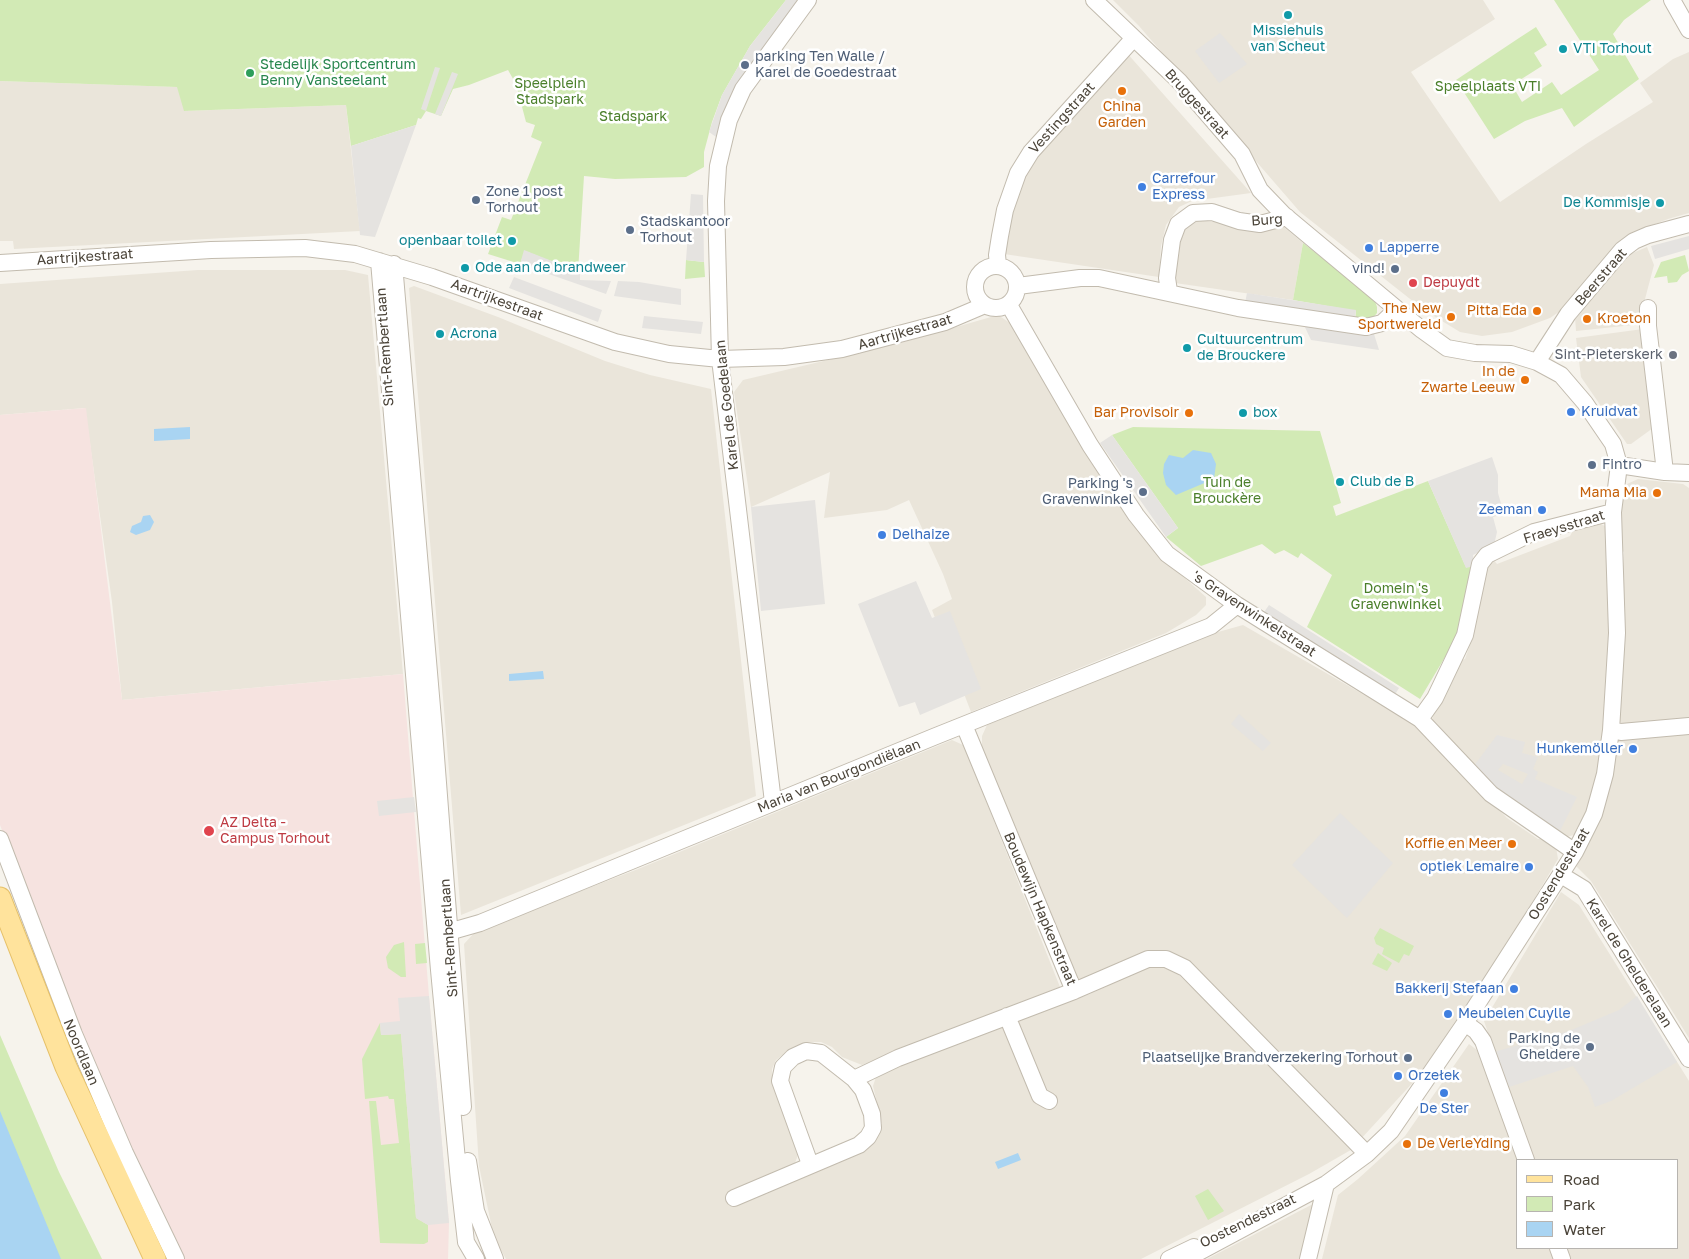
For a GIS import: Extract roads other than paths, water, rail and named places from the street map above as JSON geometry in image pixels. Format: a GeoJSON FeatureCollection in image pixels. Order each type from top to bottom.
{"type":"FeatureCollection","features":[{"type":"Feature","properties":{"kind":"main road","name":"Noordlaan"},"geometry":{"type":"LineString","coordinates":[[0,898],[76,1091],[154,1259]]}},
{"type":"Feature","properties":{"kind":"main road"},"geometry":{"type":"LineString","coordinates":[[0,932],[79,1128],[140,1259]]}},
{"type":"Feature","properties":{"kind":"street","name":"Karel de Goedelaan"},"geometry":{"type":"LineString","coordinates":[[773,802],[720,358],[716,201],[718,166],[729,120],[744,89],[808,0]]}},
{"type":"Feature","properties":{"kind":"street","name":"Bruggestraat"},"geometry":{"type":"LineString","coordinates":[[1094,0],[1179,81],[1242,154],[1260,190],[1287,217]]}},
{"type":"Feature","properties":{"kind":"street"},"geometry":{"type":"LineString","coordinates":[[1672,0],[1689,30]]}},
{"type":"Feature","properties":{"kind":"street","name":"Vestingstraat"},"geometry":{"type":"LineString","coordinates":[[998,265],[996,255],[1000,236],[1018,173],[1031,152],[1134,39]]}},
{"type":"Feature","properties":{"kind":"street","name":"Burg"},"geometry":{"type":"LineString","coordinates":[[1169,291],[1167,278],[1172,240],[1178,224],[1194,213],[1212,212],[1239,221],[1260,224],[1287,217],[1422,330],[1447,348],[1475,353],[1511,354],[1537,362],[1561,375],[1585,402],[1613,444],[1619,465]]}},
{"type":"Feature","properties":{"kind":"street","name":"Beerstraat"},"geometry":{"type":"LineString","coordinates":[[1537,362],[1568,314],[1622,250],[1634,241],[1648,235],[1689,224]]}},
{"type":"Feature","properties":{"kind":"street","name":"Aartrijkestraat"},"geometry":{"type":"LineString","coordinates":[[0,263],[175,252],[305,248],[355,254],[386,262],[615,342],[669,354],[720,358],[784,357],[842,349],[945,322],[985,305]]}},
{"type":"Feature","properties":{"kind":"street","name":"Sint-Rembertlaan"},"geometry":{"type":"LineString","coordinates":[[386,262],[409,432],[411,555]]}},
{"type":"Feature","properties":{"kind":"street","name":"Sint-Rembertlaan"},"geometry":{"type":"LineString","coordinates":[[386,262],[392,434],[411,555],[461,1145],[466,1242],[476,1259]]}},
{"type":"Feature","properties":{"kind":"street"},"geometry":{"type":"LineString","coordinates":[[998,265],[1011,271],[1018,286],[1017,293],[1009,304],[1000,308],[985,305],[976,293],[976,280],[986,268],[998,265]]}},
{"type":"Feature","properties":{"kind":"street"},"geometry":{"type":"LineString","coordinates":[[1018,286],[1080,278],[1099,278],[1169,291],[1238,308],[1366,327],[1382,323],[1397,309]]}},
{"type":"Feature","properties":{"kind":"street","name":"'s Gravenwinkelstraat"},"geometry":{"type":"LineString","coordinates":[[1009,304],[1090,445],[1136,515],[1168,554],[1182,567],[1236,605],[1420,719],[1491,794],[1575,852]]}},
{"type":"Feature","properties":{"kind":"street"},"geometry":{"type":"LineString","coordinates":[[1648,308],[1648,326],[1665,472]]}},
{"type":"Feature","properties":{"kind":"street"},"geometry":{"type":"LineString","coordinates":[[392,434],[409,432]]}},
{"type":"Feature","properties":{"kind":"street"},"geometry":{"type":"LineString","coordinates":[[1619,465],[1665,472],[1689,473]]}},
{"type":"Feature","properties":{"kind":"street","name":"Oostendestraat"},"geometry":{"type":"LineString","coordinates":[[1186,1259],[1326,1184],[1368,1154],[1391,1132],[1465,1023],[1575,852],[1594,814],[1605,774],[1611,730],[1617,634],[1613,512],[1619,465]]}},
{"type":"Feature","properties":{"kind":"street","name":"Fraeysstraat"},"geometry":{"type":"LineString","coordinates":[[1420,719],[1435,698],[1465,635],[1480,564],[1487,555],[1534,532],[1613,512]]}},
{"type":"Feature","properties":{"kind":"street","name":"Maria van Bourgondiëlaan"},"geometry":{"type":"LineString","coordinates":[[442,935],[489,920],[773,802],[1211,626],[1236,605]]}},
{"type":"Feature","properties":{"kind":"street","name":"Boudewijn Hapkenstraat"},"geometry":{"type":"LineString","coordinates":[[964,725],[1074,991],[1148,959],[1166,959],[1184,968],[1368,1154]]}},
{"type":"Feature","properties":{"kind":"street"},"geometry":{"type":"LineString","coordinates":[[1611,730],[1621,732],[1689,726]]}},
{"type":"Feature","properties":{"kind":"street","name":"Noordlaan"},"geometry":{"type":"LineString","coordinates":[[0,839],[74,1034],[125,1153],[176,1259]]}},
{"type":"Feature","properties":{"kind":"street","name":"Karel de Ghelderelaan"},"geometry":{"type":"LineString","coordinates":[[1561,875],[1584,889],[1689,1059]]}},
{"type":"Feature","properties":{"kind":"street"},"geometry":{"type":"LineString","coordinates":[[854,1079],[898,1058],[1074,991]]}},
{"type":"Feature","properties":{"kind":"street"},"geometry":{"type":"LineString","coordinates":[[1007,1016],[1040,1096],[1049,1101]]}},
{"type":"Feature","properties":{"kind":"street"},"geometry":{"type":"LineString","coordinates":[[1465,1023],[1476,1031],[1483,1041],[1526,1159]]}},
{"type":"Feature","properties":{"kind":"street"},"geometry":{"type":"LineString","coordinates":[[734,1198],[810,1164],[859,1145],[868,1137],[873,1128],[872,1114],[862,1090],[854,1079],[821,1052],[806,1051],[793,1057],[783,1067],[780,1081],[810,1164]]}},
{"type":"Feature","properties":{"kind":"street","name":"Sint-Rembertlaan"},"geometry":{"type":"LineString","coordinates":[[461,1145],[476,1211],[484,1236],[495,1259]]}},
{"type":"Feature","properties":{"kind":"street"},"geometry":{"type":"LineString","coordinates":[[1308,1259],[1326,1184]]}},
{"type":"Feature","properties":{"kind":"street","name":"Oostendestraat"},"geometry":{"type":"LineString","coordinates":[[1169,1259],[1326,1184]]}},
{"type":"Feature","properties":{"kind":"street"},"geometry":{"type":"LineString","coordinates":[[466,1242],[484,1236]]}},
{"type":"Feature","properties":{"kind":"water"},"geometry":{"type":"Polygon","coordinates":[[[190,427],[190,439],[154,441],[154,429],[190,427]]]}},
{"type":"Feature","properties":{"kind":"water"},"geometry":{"type":"Polygon","coordinates":[[[1193,450],[1211,453],[1216,464],[1214,479],[1176,495],[1166,485],[1163,473],[1164,464],[1169,455],[1183,458],[1193,450]]]}},
{"type":"Feature","properties":{"kind":"water"},"geometry":{"type":"Polygon","coordinates":[[[150,515],[154,522],[150,530],[136,535],[130,532],[132,526],[141,522],[143,516],[150,515]]]}},
{"type":"Feature","properties":{"kind":"water"},"geometry":{"type":"Polygon","coordinates":[[[543,671],[544,679],[509,681],[509,674],[543,671]]]}},
{"type":"Feature","properties":{"kind":"water"},"geometry":{"type":"Polygon","coordinates":[[[0,1111],[61,1259],[0,1259],[0,1111]]]}},
{"type":"Feature","properties":{"kind":"water"},"geometry":{"type":"Polygon","coordinates":[[[1018,1153],[1021,1160],[998,1169],[995,1162],[1018,1153]]]}},
{"type":"Feature","properties":{"kind":"place","name":"Missiehuis van Scheut"},"geometry":{"type":"Point","coordinates":[1288,15]}},
{"type":"Feature","properties":{"kind":"place","name":"VTI Torhout"},"geometry":{"type":"Point","coordinates":[1563,49]}},
{"type":"Feature","properties":{"kind":"place","name":"parking Ten Walle / Karel de Goedestraat"},"geometry":{"type":"Point","coordinates":[745,65]}},
{"type":"Feature","properties":{"kind":"place","name":"Stedelijk Sportcentrum Benny Vansteelant"},"geometry":{"type":"Point","coordinates":[250,73]}},
{"type":"Feature","properties":{"kind":"place","name":"China Garden"},"geometry":{"type":"Point","coordinates":[1122,91]}},
{"type":"Feature","properties":{"kind":"place","name":"Carrefour Express"},"geometry":{"type":"Point","coordinates":[1142,187]}},
{"type":"Feature","properties":{"kind":"place","name":"Zone 1 post Torhout"},"geometry":{"type":"Point","coordinates":[476,200]}},
{"type":"Feature","properties":{"kind":"place","name":"De Kommisje"},"geometry":{"type":"Point","coordinates":[1660,203]}},
{"type":"Feature","properties":{"kind":"place","name":"Stadskantoor Torhout"},"geometry":{"type":"Point","coordinates":[630,230]}},
{"type":"Feature","properties":{"kind":"place","name":"openbaar toilet"},"geometry":{"type":"Point","coordinates":[512,241]}},
{"type":"Feature","properties":{"kind":"place","name":"Lapperre"},"geometry":{"type":"Point","coordinates":[1369,248]}},
{"type":"Feature","properties":{"kind":"place","name":"Ode aan de brandweer"},"geometry":{"type":"Point","coordinates":[465,268]}},
{"type":"Feature","properties":{"kind":"place","name":"vind!"},"geometry":{"type":"Point","coordinates":[1395,269]}},
{"type":"Feature","properties":{"kind":"place","name":"Depuydt"},"geometry":{"type":"Point","coordinates":[1413,283]}},
{"type":"Feature","properties":{"kind":"place","name":"Pitta Eda"},"geometry":{"type":"Point","coordinates":[1537,311]}},
{"type":"Feature","properties":{"kind":"place","name":"The New Sportwereld"},"geometry":{"type":"Point","coordinates":[1451,317]}},
{"type":"Feature","properties":{"kind":"place","name":"Kroeton"},"geometry":{"type":"Point","coordinates":[1587,319]}},
{"type":"Feature","properties":{"kind":"place","name":"Acrona"},"geometry":{"type":"Point","coordinates":[440,334]}},
{"type":"Feature","properties":{"kind":"place","name":"Cultuurcentrum de Brouckere"},"geometry":{"type":"Point","coordinates":[1187,348]}},
{"type":"Feature","properties":{"kind":"place","name":"Sint-Pieterskerk"},"geometry":{"type":"Point","coordinates":[1673,355]}},
{"type":"Feature","properties":{"kind":"place","name":"In de Zwarte Leeuw"},"geometry":{"type":"Point","coordinates":[1525,380]}},
{"type":"Feature","properties":{"kind":"place","name":"Kruidvat"},"geometry":{"type":"Point","coordinates":[1571,412]}},
{"type":"Feature","properties":{"kind":"place","name":"Bar Provisoir"},"geometry":{"type":"Point","coordinates":[1189,413]}},
{"type":"Feature","properties":{"kind":"place","name":"box"},"geometry":{"type":"Point","coordinates":[1243,413]}},
{"type":"Feature","properties":{"kind":"place","name":"Fintro"},"geometry":{"type":"Point","coordinates":[1592,465]}},
{"type":"Feature","properties":{"kind":"place","name":"Club de B"},"geometry":{"type":"Point","coordinates":[1340,482]}},
{"type":"Feature","properties":{"kind":"place","name":"Parking 's Gravenwinkel"},"geometry":{"type":"Point","coordinates":[1143,492]}},
{"type":"Feature","properties":{"kind":"place","name":"Mama Mia"},"geometry":{"type":"Point","coordinates":[1657,493]}},
{"type":"Feature","properties":{"kind":"place","name":"Zeeman"},"geometry":{"type":"Point","coordinates":[1542,510]}},
{"type":"Feature","properties":{"kind":"place","name":"Delhaize"},"geometry":{"type":"Point","coordinates":[882,535]}},
{"type":"Feature","properties":{"kind":"place","name":"Hunkemöller"},"geometry":{"type":"Point","coordinates":[1633,749]}},
{"type":"Feature","properties":{"kind":"place","name":"AZ Delta - Campus Torhout"},"geometry":{"type":"Point","coordinates":[209,831]}},
{"type":"Feature","properties":{"kind":"place","name":"Koffie en Meer"},"geometry":{"type":"Point","coordinates":[1512,844]}},
{"type":"Feature","properties":{"kind":"place","name":"optiek Lemaire"},"geometry":{"type":"Point","coordinates":[1529,867]}},
{"type":"Feature","properties":{"kind":"place","name":"Bakkerij Stefaan"},"geometry":{"type":"Point","coordinates":[1514,989]}},
{"type":"Feature","properties":{"kind":"place","name":"Meubelen Cuylle"},"geometry":{"type":"Point","coordinates":[1448,1014]}},
{"type":"Feature","properties":{"kind":"place","name":"Parking de Gheldere"},"geometry":{"type":"Point","coordinates":[1590,1047]}},
{"type":"Feature","properties":{"kind":"place","name":"Plaatselijke Brandverzekering Torhout"},"geometry":{"type":"Point","coordinates":[1408,1058]}},
{"type":"Feature","properties":{"kind":"place","name":"Orzełek"},"geometry":{"type":"Point","coordinates":[1398,1076]}},
{"type":"Feature","properties":{"kind":"place","name":"De Ster"},"geometry":{"type":"Point","coordinates":[1444,1093]}},
{"type":"Feature","properties":{"kind":"place","name":"De VerleYding"},"geometry":{"type":"Point","coordinates":[1407,1144]}},
{"type":"Feature","properties":{"kind":"park label","name":"Speelplaats VTI"},"geometry":{"type":"Point","coordinates":[1488,87]}},
{"type":"Feature","properties":{"kind":"park label","name":"Speelplein Stadspark"},"geometry":{"type":"Point","coordinates":[550,92]}},
{"type":"Feature","properties":{"kind":"park label","name":"Stadspark"},"geometry":{"type":"Point","coordinates":[633,117]}},
{"type":"Feature","properties":{"kind":"park label","name":"Tuin de Brouckère"},"geometry":{"type":"Point","coordinates":[1227,492]}},
{"type":"Feature","properties":{"kind":"park label","name":"Domein 's Gravenwinkel"},"geometry":{"type":"Point","coordinates":[1396,598]}}]}
